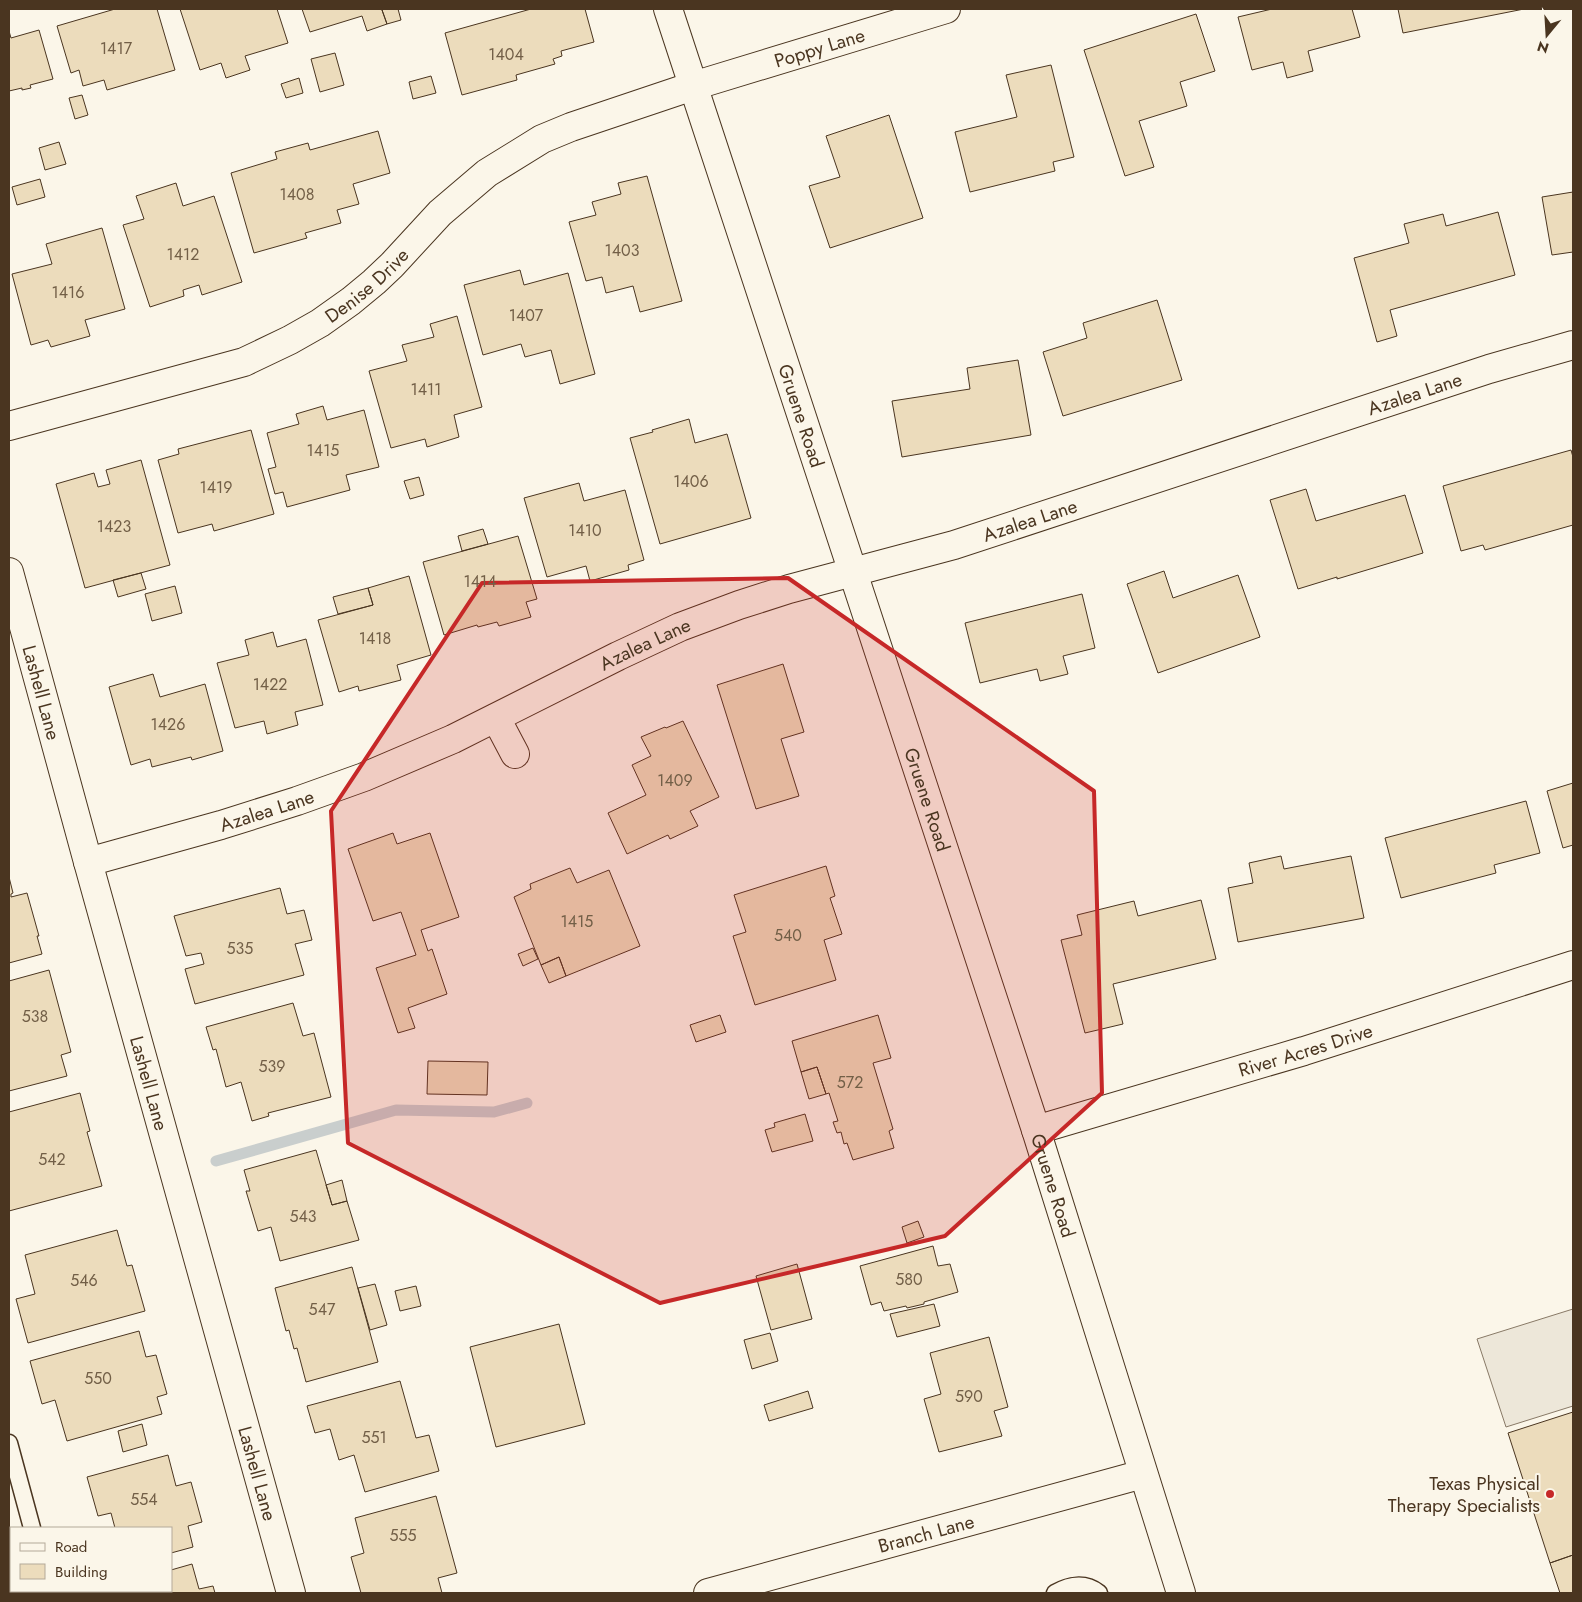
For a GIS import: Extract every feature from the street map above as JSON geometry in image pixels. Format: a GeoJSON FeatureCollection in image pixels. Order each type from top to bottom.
{"type":"FeatureCollection","features":[{"type":"Feature","properties":{"kind":"street","name":"Gruene Road"},"geometry":{"type":"LineString","coordinates":[[668,9],[1036,1130],[1181,1593]]}},
{"type":"Feature","properties":{"kind":"street","name":"Poppy Lane"},"geometry":{"type":"LineString","coordinates":[[693,86],[946,9]]}},
{"type":"Feature","properties":{"kind":"street","name":"Denise Drive"},"geometry":{"type":"LineString","coordinates":[[9,426],[244,362],[290,340],[320,323],[356,296],[392,265],[440,213],[463,192],[487,172],[517,153],[542,139],[571,127],[693,86]]}},
{"type":"Feature","properties":{"kind":"street","name":"Azalea Lane"},"geometry":{"type":"LineString","coordinates":[[88,862],[297,802],[453,739],[680,627],[789,589],[954,545],[1489,369],[1573,345]]}},
{"type":"Feature","properties":{"kind":"street","name":"Lashell Lane"},"geometry":{"type":"LineString","coordinates":[[9,572],[291,1593]]}},
{"type":"Feature","properties":{"kind":"street"},"geometry":{"type":"LineString","coordinates":[[496,718],[515,754]]}},
{"type":"Feature","properties":{"kind":"street","name":"River Acres Drive"},"geometry":{"type":"LineString","coordinates":[[1036,1130],[1304,1051],[1573,965]]}},
{"type":"Feature","properties":{"kind":"street","name":"Branch Lane"},"geometry":{"type":"LineString","coordinates":[[708,1593],[1143,1474]]}},
{"type":"Feature","properties":{"kind":"lane"},"geometry":{"type":"LineString","coordinates":[[9,1443],[32,1527]]}},
{"type":"Feature","properties":{"kind":"lane"},"geometry":{"type":"LineString","coordinates":[[1055,1593],[1067,1587],[1080,1586],[1094,1589],[1099,1593]]}},
{"type":"Feature","properties":{"kind":"highlighted area"},"geometry":{"type":"Polygon","coordinates":[[[788,578],[1094,791],[1102,1093],[945,1236],[660,1303],[348,1143],[331,811],[482,583],[788,578]]]}},
{"type":"Feature","properties":{"kind":"shaded area"},"geometry":{"type":"Polygon","coordinates":[[[1573,1309],[1573,1406],[1506,1427],[1477,1339],[1573,1309]]]}},
{"type":"Feature","properties":{"kind":"building"},"geometry":{"type":"Polygon","coordinates":[[[115,9],[157,9],[175,70],[107,90],[104,80],[83,86],[79,70],[71,73],[57,26],[115,9]]]}},
{"type":"Feature","properties":{"kind":"building"},"geometry":{"type":"Polygon","coordinates":[[[180,9],[277,9],[288,43],[245,56],[250,70],[226,78],[221,63],[200,70],[180,9]]]}},
{"type":"Feature","properties":{"kind":"building"},"geometry":{"type":"Polygon","coordinates":[[[302,9],[385,9],[382,10],[387,24],[367,31],[362,16],[310,32],[302,9]]]}},
{"type":"Feature","properties":{"kind":"building"},"geometry":{"type":"Polygon","coordinates":[[[398,9],[401,20],[387,24],[382,10],[398,9]]]}},
{"type":"Feature","properties":{"kind":"building"},"geometry":{"type":"Polygon","coordinates":[[[531,9],[585,9],[594,42],[561,51],[562,56],[553,59],[555,64],[516,75],[517,80],[462,95],[445,33],[531,9]]]}},
{"type":"Feature","properties":{"kind":"building"},"geometry":{"type":"Polygon","coordinates":[[[1272,9],[1352,9],[1360,37],[1308,51],[1313,71],[1287,78],[1283,62],[1252,70],[1238,17],[1272,9]]]}},
{"type":"Feature","properties":{"kind":"building"},"geometry":{"type":"Polygon","coordinates":[[[1398,9],[1524,9],[1403,33],[1398,9]]]}},
{"type":"Feature","properties":{"kind":"building"},"geometry":{"type":"Polygon","coordinates":[[[1196,14],[1215,71],[1180,82],[1187,106],[1139,121],[1154,167],[1125,176],[1084,50],[1196,14]]]}},
{"type":"Feature","properties":{"kind":"building"},"geometry":{"type":"Polygon","coordinates":[[[39,30],[53,79],[30,85],[31,88],[9,91],[9,31],[11,38],[39,30]]]}},
{"type":"Feature","properties":{"kind":"building"},"geometry":{"type":"Polygon","coordinates":[[[335,53],[344,85],[320,92],[311,59],[335,53]]]}},
{"type":"Feature","properties":{"kind":"building"},"geometry":{"type":"Polygon","coordinates":[[[1051,65],[1074,157],[1053,162],[1055,171],[970,192],[955,132],[1017,117],[1006,75],[1051,65]]]}},
{"type":"Feature","properties":{"kind":"building"},"geometry":{"type":"Polygon","coordinates":[[[431,76],[436,93],[413,99],[409,82],[431,76]]]}},
{"type":"Feature","properties":{"kind":"building"},"geometry":{"type":"Polygon","coordinates":[[[299,78],[303,93],[286,98],[281,84],[299,78]]]}},
{"type":"Feature","properties":{"kind":"building"},"geometry":{"type":"Polygon","coordinates":[[[82,95],[88,115],[75,119],[69,98],[82,95]]]}},
{"type":"Feature","properties":{"kind":"building"},"geometry":{"type":"Polygon","coordinates":[[[889,115],[923,218],[830,248],[809,186],[840,177],[826,136],[889,115]]]}},
{"type":"Feature","properties":{"kind":"building"},"geometry":{"type":"Polygon","coordinates":[[[378,131],[390,173],[353,184],[359,204],[337,210],[341,223],[305,233],[307,238],[254,253],[231,173],[277,159],[275,152],[308,143],[310,150],[378,131]]]}},
{"type":"Feature","properties":{"kind":"building"},"geometry":{"type":"Polygon","coordinates":[[[59,142],[66,164],[45,170],[39,148],[59,142]]]}},
{"type":"Feature","properties":{"kind":"building"},"geometry":{"type":"Polygon","coordinates":[[[647,176],[682,301],[640,312],[633,286],[606,293],[602,277],[586,281],[569,222],[596,215],[592,202],[621,194],[618,183],[647,176]]]}},
{"type":"Feature","properties":{"kind":"building"},"geometry":{"type":"Polygon","coordinates":[[[40,179],[45,197],[17,205],[12,187],[40,179]]]}},
{"type":"Feature","properties":{"kind":"building"},"geometry":{"type":"Polygon","coordinates":[[[176,183],[183,206],[214,196],[242,282],[202,295],[199,285],[183,290],[184,296],[150,307],[123,225],[144,219],[136,196],[176,183]]]}},
{"type":"Feature","properties":{"kind":"building"},"geometry":{"type":"Polygon","coordinates":[[[1573,192],[1573,252],[1552,255],[1542,197],[1573,192]]]}},
{"type":"Feature","properties":{"kind":"building"},"geometry":{"type":"Polygon","coordinates":[[[1498,212],[1515,275],[1390,310],[1397,336],[1377,342],[1354,258],[1409,243],[1404,224],[1443,214],[1446,226],[1498,212]]]}},
{"type":"Feature","properties":{"kind":"building"},"geometry":{"type":"Polygon","coordinates":[[[102,228],[125,309],[85,320],[90,336],[51,347],[48,340],[31,345],[12,274],[52,264],[46,244],[102,228]]]}},
{"type":"Feature","properties":{"kind":"building"},"geometry":{"type":"Polygon","coordinates":[[[520,270],[524,285],[568,273],[595,374],[560,384],[551,350],[525,357],[521,344],[483,355],[464,285],[520,270]]]}},
{"type":"Feature","properties":{"kind":"building"},"geometry":{"type":"Polygon","coordinates":[[[1157,300],[1182,380],[1063,416],[1043,352],[1087,338],[1083,323],[1157,300]]]}},
{"type":"Feature","properties":{"kind":"building"},"geometry":{"type":"Polygon","coordinates":[[[457,316],[482,407],[454,415],[459,437],[427,447],[425,439],[391,448],[369,371],[407,361],[402,345],[434,337],[430,324],[457,316]]]}},
{"type":"Feature","properties":{"kind":"building"},"geometry":{"type":"Polygon","coordinates":[[[1018,360],[1031,435],[902,457],[892,401],[970,389],[967,368],[1018,360]]]}},
{"type":"Feature","properties":{"kind":"building"},"geometry":{"type":"Polygon","coordinates":[[[323,406],[327,420],[364,410],[379,467],[346,475],[350,490],[287,507],[283,492],[275,494],[268,469],[276,467],[267,433],[299,424],[296,414],[323,406]]]}},
{"type":"Feature","properties":{"kind":"building"},"geometry":{"type":"Polygon","coordinates":[[[689,419],[695,443],[727,434],[751,518],[660,544],[630,438],[689,419]]]}},
{"type":"Feature","properties":{"kind":"building"},"geometry":{"type":"Polygon","coordinates":[[[251,430],[274,514],[214,531],[212,524],[178,533],[158,460],[179,454],[178,449],[251,430]]]}},
{"type":"Feature","properties":{"kind":"building"},"geometry":{"type":"Polygon","coordinates":[[[1571,450],[1573,457],[1573,525],[1485,550],[1483,545],[1461,551],[1443,486],[1571,450]]]}},
{"type":"Feature","properties":{"kind":"building"},"geometry":{"type":"Polygon","coordinates":[[[141,460],[170,565],[85,588],[56,484],[94,473],[98,487],[110,484],[106,470],[141,460]]]}},
{"type":"Feature","properties":{"kind":"building"},"geometry":{"type":"Polygon","coordinates":[[[419,477],[424,495],[410,499],[404,481],[419,477]]]}},
{"type":"Feature","properties":{"kind":"building"},"geometry":{"type":"Polygon","coordinates":[[[579,483],[584,501],[625,490],[644,560],[628,565],[629,570],[590,581],[586,566],[547,577],[524,498],[579,483]]]}},
{"type":"Feature","properties":{"kind":"building"},"geometry":{"type":"Polygon","coordinates":[[[1306,489],[1316,521],[1405,495],[1423,553],[1298,589],[1270,500],[1306,489]]]}},
{"type":"Feature","properties":{"kind":"building"},"geometry":{"type":"Polygon","coordinates":[[[483,529],[488,544],[462,551],[458,536],[483,529]]]}},
{"type":"Feature","properties":{"kind":"building"},"geometry":{"type":"Polygon","coordinates":[[[518,536],[537,599],[526,602],[531,617],[499,626],[497,622],[478,627],[477,625],[444,635],[423,562],[518,536]]]}},
{"type":"Feature","properties":{"kind":"building"},"geometry":{"type":"Polygon","coordinates":[[[1164,571],[1173,598],[1238,575],[1260,637],[1158,673],[1127,584],[1164,571]]]}},
{"type":"Feature","properties":{"kind":"building"},"geometry":{"type":"Polygon","coordinates":[[[141,573],[146,589],[118,597],[113,580],[141,573]]]}},
{"type":"Feature","properties":{"kind":"building"},"geometry":{"type":"Polygon","coordinates":[[[409,576],[431,655],[397,665],[401,680],[359,691],[358,686],[339,692],[318,620],[373,605],[368,588],[409,576]]]}},
{"type":"Feature","properties":{"kind":"building"},"geometry":{"type":"Polygon","coordinates":[[[175,586],[182,613],[152,621],[145,594],[175,586]]]}},
{"type":"Feature","properties":{"kind":"building"},"geometry":{"type":"Polygon","coordinates":[[[368,588],[373,605],[338,614],[333,597],[368,588]]]}},
{"type":"Feature","properties":{"kind":"building"},"geometry":{"type":"Polygon","coordinates":[[[1082,594],[1095,648],[1063,656],[1068,674],[1040,681],[1037,669],[980,683],[965,623],[1082,594]]]}},
{"type":"Feature","properties":{"kind":"building"},"geometry":{"type":"Polygon","coordinates":[[[273,632],[277,647],[306,639],[323,705],[295,712],[298,725],[267,734],[264,721],[235,728],[217,663],[249,655],[245,640],[273,632]]]}},
{"type":"Feature","properties":{"kind":"building"},"geometry":{"type":"Polygon","coordinates":[[[783,664],[804,732],[781,739],[799,796],[756,809],[717,685],[783,664]]]}},
{"type":"Feature","properties":{"kind":"building"},"geometry":{"type":"Polygon","coordinates":[[[153,674],[160,697],[205,684],[223,751],[192,760],[191,757],[152,767],[150,759],[131,765],[109,687],[153,674]]]}},
{"type":"Feature","properties":{"kind":"building"},"geometry":{"type":"Polygon","coordinates":[[[683,721],[719,797],[690,811],[698,826],[670,839],[668,835],[627,854],[608,813],[646,795],[632,765],[651,756],[641,737],[683,721]]]}},
{"type":"Feature","properties":{"kind":"building"},"geometry":{"type":"Polygon","coordinates":[[[1573,783],[1573,845],[1563,848],[1547,791],[1573,783]]]}},
{"type":"Feature","properties":{"kind":"building"},"geometry":{"type":"Polygon","coordinates":[[[1526,801],[1540,853],[1494,865],[1496,873],[1401,898],[1385,838],[1526,801]]]}},
{"type":"Feature","properties":{"kind":"building"},"geometry":{"type":"Polygon","coordinates":[[[393,833],[397,844],[430,833],[459,917],[421,930],[428,951],[432,949],[447,994],[408,1008],[415,1028],[398,1033],[376,968],[416,955],[401,912],[373,921],[348,849],[393,833]]]}},
{"type":"Feature","properties":{"kind":"building"},"geometry":{"type":"Polygon","coordinates":[[[1281,856],[1284,869],[1351,856],[1364,918],[1238,942],[1228,888],[1253,883],[1249,863],[1281,856]]]}},
{"type":"Feature","properties":{"kind":"building"},"geometry":{"type":"Polygon","coordinates":[[[826,866],[835,896],[830,898],[842,934],[824,940],[836,980],[755,1005],[733,936],[746,932],[734,895],[826,866]]]}},
{"type":"Feature","properties":{"kind":"building"},"geometry":{"type":"Polygon","coordinates":[[[570,868],[577,883],[609,870],[640,946],[566,976],[559,957],[541,965],[514,897],[531,889],[530,884],[570,868]]]}},
{"type":"Feature","properties":{"kind":"building"},"geometry":{"type":"Polygon","coordinates":[[[9,877],[13,893],[11,897],[27,893],[42,954],[9,963],[9,877]]]}},
{"type":"Feature","properties":{"kind":"building"},"geometry":{"type":"Polygon","coordinates":[[[280,888],[287,914],[304,910],[312,940],[295,944],[304,975],[195,1004],[185,969],[204,964],[201,953],[186,956],[174,916],[280,888]]]}},
{"type":"Feature","properties":{"kind":"building"},"geometry":{"type":"Polygon","coordinates":[[[1201,900],[1216,959],[1113,984],[1123,1024],[1085,1033],[1061,940],[1082,935],[1077,915],[1134,901],[1138,916],[1201,900]]]}},
{"type":"Feature","properties":{"kind":"building"},"geometry":{"type":"Polygon","coordinates":[[[533,948],[538,959],[523,966],[518,954],[533,948]]]}},
{"type":"Feature","properties":{"kind":"building"},"geometry":{"type":"Polygon","coordinates":[[[559,957],[566,976],[549,983],[541,965],[559,957]]]}},
{"type":"Feature","properties":{"kind":"building"},"geometry":{"type":"Polygon","coordinates":[[[49,970],[71,1052],[61,1055],[67,1076],[9,1091],[9,981],[49,970]]]}},
{"type":"Feature","properties":{"kind":"building"},"geometry":{"type":"Polygon","coordinates":[[[293,1003],[303,1036],[314,1033],[331,1097],[268,1113],[269,1116],[252,1121],[241,1082],[226,1087],[216,1049],[213,1050],[206,1027],[293,1003]]]}},
{"type":"Feature","properties":{"kind":"building"},"geometry":{"type":"Polygon","coordinates":[[[720,1015],[726,1032],[696,1042],[690,1025],[720,1015]]]}},
{"type":"Feature","properties":{"kind":"building"},"geometry":{"type":"Polygon","coordinates":[[[878,1015],[891,1058],[873,1063],[893,1129],[889,1131],[894,1148],[853,1160],[847,1143],[844,1144],[841,1132],[837,1133],[833,1122],[838,1121],[829,1093],[826,1094],[817,1067],[801,1072],[792,1041],[878,1015]]]}},
{"type":"Feature","properties":{"kind":"building"},"geometry":{"type":"Polygon","coordinates":[[[428,1061],[488,1062],[487,1095],[427,1094],[428,1061]]]}},
{"type":"Feature","properties":{"kind":"building"},"geometry":{"type":"Polygon","coordinates":[[[817,1067],[826,1094],[809,1099],[801,1072],[817,1067]]]}},
{"type":"Feature","properties":{"kind":"building"},"geometry":{"type":"Polygon","coordinates":[[[80,1093],[90,1131],[87,1132],[102,1186],[9,1211],[9,1112],[80,1093]]]}},
{"type":"Feature","properties":{"kind":"building"},"geometry":{"type":"Polygon","coordinates":[[[805,1114],[813,1141],[772,1152],[765,1130],[775,1127],[774,1123],[805,1114]]]}},
{"type":"Feature","properties":{"kind":"building"},"geometry":{"type":"Polygon","coordinates":[[[316,1150],[332,1205],[347,1201],[359,1240],[280,1261],[271,1227],[258,1231],[246,1191],[250,1191],[244,1170],[316,1150]]]}},
{"type":"Feature","properties":{"kind":"building"},"geometry":{"type":"Polygon","coordinates":[[[342,1180],[347,1201],[332,1205],[326,1185],[342,1180]]]}},
{"type":"Feature","properties":{"kind":"building"},"geometry":{"type":"Polygon","coordinates":[[[918,1221],[924,1237],[907,1243],[902,1227],[918,1221]]]}},
{"type":"Feature","properties":{"kind":"building"},"geometry":{"type":"Polygon","coordinates":[[[117,1230],[127,1266],[132,1265],[145,1311],[28,1343],[16,1299],[35,1294],[25,1255],[117,1230]]]}},
{"type":"Feature","properties":{"kind":"building"},"geometry":{"type":"Polygon","coordinates":[[[933,1246],[938,1266],[950,1264],[958,1292],[907,1308],[906,1306],[884,1311],[881,1302],[871,1305],[860,1266],[933,1246]]]}},
{"type":"Feature","properties":{"kind":"building"},"geometry":{"type":"Polygon","coordinates":[[[797,1264],[812,1319],[771,1330],[756,1276],[797,1264]]]}},
{"type":"Feature","properties":{"kind":"building"},"geometry":{"type":"Polygon","coordinates":[[[352,1267],[378,1362],[306,1382],[297,1348],[294,1349],[289,1330],[286,1331],[275,1288],[352,1267]]]}},
{"type":"Feature","properties":{"kind":"building"},"geometry":{"type":"Polygon","coordinates":[[[375,1284],[387,1325],[370,1330],[358,1288],[375,1284]]]}},
{"type":"Feature","properties":{"kind":"building"},"geometry":{"type":"Polygon","coordinates":[[[416,1286],[421,1306],[400,1311],[395,1291],[416,1286]]]}},
{"type":"Feature","properties":{"kind":"building"},"geometry":{"type":"Polygon","coordinates":[[[934,1304],[940,1326],[897,1337],[890,1314],[934,1304]]]}},
{"type":"Feature","properties":{"kind":"building"},"geometry":{"type":"Polygon","coordinates":[[[559,1324],[585,1424],[496,1447],[470,1347],[559,1324]]]}},
{"type":"Feature","properties":{"kind":"building"},"geometry":{"type":"Polygon","coordinates":[[[139,1331],[146,1357],[156,1355],[167,1394],[157,1397],[162,1414],[67,1441],[55,1400],[42,1404],[30,1361],[139,1331]]]}},
{"type":"Feature","properties":{"kind":"building"},"geometry":{"type":"Polygon","coordinates":[[[770,1333],[778,1361],[752,1369],[744,1340],[770,1333]]]}},
{"type":"Feature","properties":{"kind":"building"},"geometry":{"type":"Polygon","coordinates":[[[989,1337],[1008,1407],[994,1411],[1002,1436],[939,1452],[924,1399],[941,1394],[930,1353],[989,1337]]]}},
{"type":"Feature","properties":{"kind":"building"},"geometry":{"type":"Polygon","coordinates":[[[400,1381],[416,1438],[429,1435],[439,1471],[365,1492],[354,1455],[339,1460],[330,1429],[315,1433],[307,1406],[400,1381]]]}},
{"type":"Feature","properties":{"kind":"building"},"geometry":{"type":"Polygon","coordinates":[[[808,1391],[813,1408],[769,1421],[764,1405],[808,1391]]]}},
{"type":"Feature","properties":{"kind":"building","name":"Texas Physical Therapy Specialists"},"geometry":{"type":"Polygon","coordinates":[[[1573,1412],[1573,1555],[1550,1563],[1508,1433],[1573,1412]]]}},
{"type":"Feature","properties":{"kind":"building"},"geometry":{"type":"Polygon","coordinates":[[[142,1424],[147,1445],[123,1452],[118,1431],[142,1424]]]}},
{"type":"Feature","properties":{"kind":"building"},"geometry":{"type":"Polygon","coordinates":[[[168,1455],[176,1486],[191,1482],[202,1522],[188,1526],[193,1547],[172,1553],[172,1527],[115,1527],[111,1513],[98,1516],[87,1477],[168,1455]]]}},
{"type":"Feature","properties":{"kind":"building"},"geometry":{"type":"Polygon","coordinates":[[[436,1496],[457,1573],[438,1578],[442,1593],[361,1593],[351,1557],[364,1553],[355,1518],[436,1496]]]}},
{"type":"Feature","properties":{"kind":"building"},"geometry":{"type":"Polygon","coordinates":[[[1573,1555],[1573,1593],[1560,1593],[1550,1563],[1573,1555]]]}},
{"type":"Feature","properties":{"kind":"building"},"geometry":{"type":"Polygon","coordinates":[[[192,1564],[199,1589],[213,1586],[215,1593],[136,1593],[172,1592],[172,1570],[192,1564]]]}},
{"type":"Feature","properties":{"kind":"waterway"},"geometry":{"type":"LineString","coordinates":[[216,1161],[396,1110],[494,1112],[527,1103]]}},
{"type":"Feature","properties":{"kind":"place","name":"Texas Physical Therapy Specialists"},"geometry":{"type":"Point","coordinates":[1550,1494]}}]}
